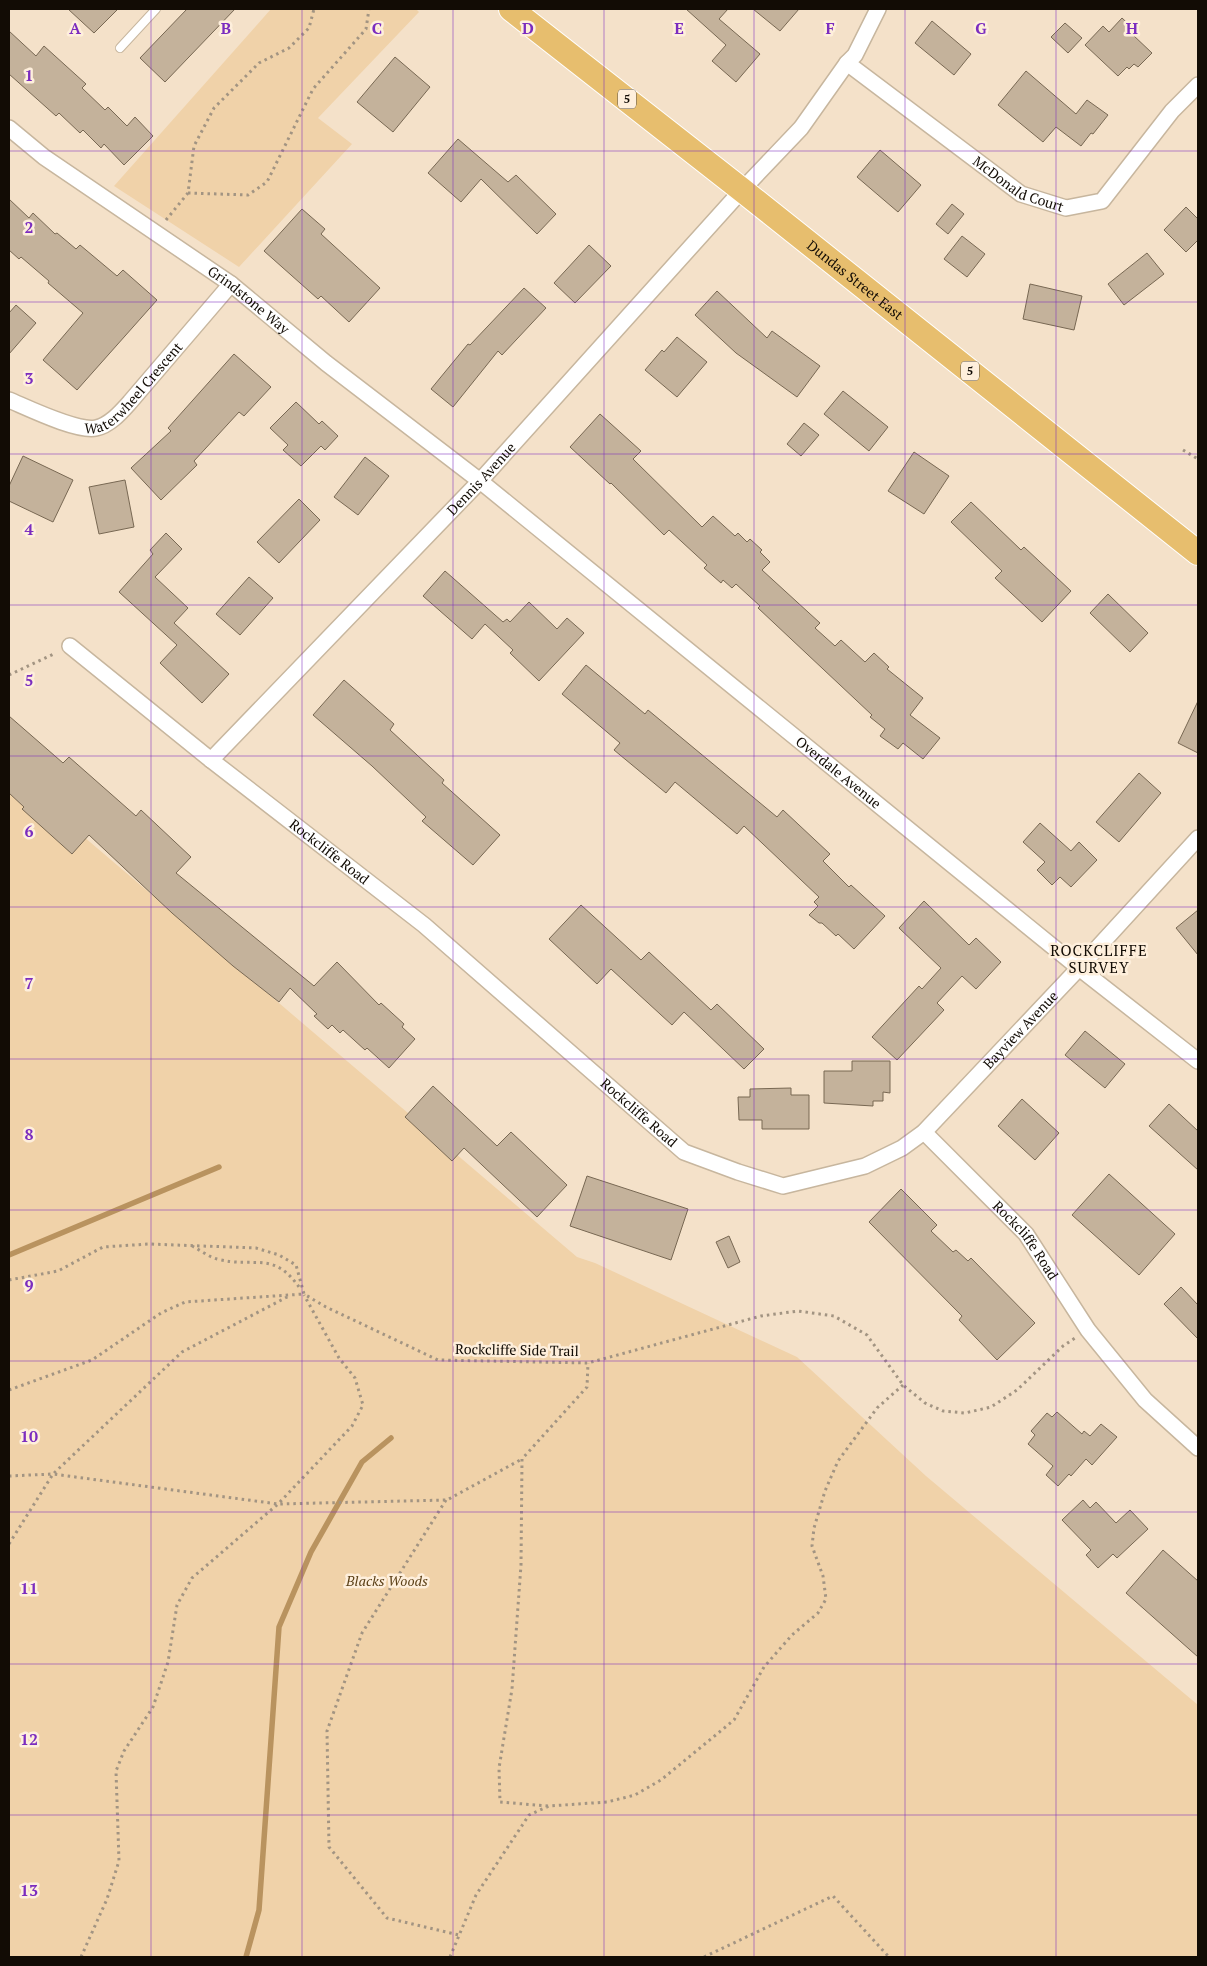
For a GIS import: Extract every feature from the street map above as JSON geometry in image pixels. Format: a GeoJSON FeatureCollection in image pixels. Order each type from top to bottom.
{"type":"FeatureCollection","features":[{"type":"Feature","properties":{"kind":"main road","name":"Dundas Street East"},"geometry":{"type":"LineString","coordinates":[[511,9],[1198,552]]}},
{"type":"Feature","properties":{"kind":"street"},"geometry":{"type":"LineString","coordinates":[[742,190],[800,128],[847,63],[855,55],[878,9]]}},
{"type":"Feature","properties":{"kind":"street","name":"McDonald Court"},"geometry":{"type":"LineString","coordinates":[[847,63],[1021,194],[1066,208],[1102,202],[1172,110],[1198,85]]}},
{"type":"Feature","properties":{"kind":"street","name":"Grindstone Way"},"geometry":{"type":"LineString","coordinates":[[9,128],[44,157],[231,284],[326,362],[480,481]]}},
{"type":"Feature","properties":{"kind":"street","name":"Dennis Avenue"},"geometry":{"type":"LineString","coordinates":[[211,760],[480,481],[742,190]]}},
{"type":"Feature","properties":{"kind":"street","name":"Waterwheel Crescent"},"geometry":{"type":"LineString","coordinates":[[9,400],[70,425],[96,428],[116,417],[231,284]]}},
{"type":"Feature","properties":{"kind":"street","name":"Overdale Avenue"},"geometry":{"type":"LineString","coordinates":[[480,481],[1080,968],[1198,1061]]}},
{"type":"Feature","properties":{"kind":"street","name":"Rockcliffe Road"},"geometry":{"type":"LineString","coordinates":[[70,646],[211,760],[424,925],[684,1152],[783,1186],[865,1166],[902,1148],[924,1132],[1026,1234],[1088,1330],[1145,1400],[1198,1448]]}},
{"type":"Feature","properties":{"kind":"street","name":"Bayview Avenue"},"geometry":{"type":"LineString","coordinates":[[924,1132],[1080,968],[1198,838]]}},
{"type":"Feature","properties":{"kind":"lane"},"geometry":{"type":"LineString","coordinates":[[120,48],[156,9]]}},
{"type":"Feature","properties":{"kind":"path"},"geometry":{"type":"LineString","coordinates":[[156,232],[188,193],[194,146],[214,108],[259,64],[290,48],[309,28],[314,9]]}},
{"type":"Feature","properties":{"kind":"path"},"geometry":{"type":"LineString","coordinates":[[188,193],[248,195],[266,182],[313,89],[366,29],[369,9]]}},
{"type":"Feature","properties":{"kind":"path"},"geometry":{"type":"LineString","coordinates":[[1183,450],[1198,459]]}},
{"type":"Feature","properties":{"kind":"path"},"geometry":{"type":"LineString","coordinates":[[9,675],[70,646]]}},
{"type":"Feature","properties":{"kind":"path"},"geometry":{"type":"LineString","coordinates":[[9,1280],[58,1271],[103,1248],[150,1244],[256,1248],[280,1255],[296,1265],[304,1294]]}},
{"type":"Feature","properties":{"kind":"path"},"geometry":{"type":"LineString","coordinates":[[81,1957],[107,1899],[119,1861],[116,1771],[124,1751],[153,1707],[168,1662],[177,1605],[192,1578],[278,1504],[352,1426],[363,1405],[355,1378],[339,1358],[292,1276],[272,1263],[216,1259],[191,1246]]}},
{"type":"Feature","properties":{"kind":"path"},"geometry":{"type":"LineString","coordinates":[[9,1390],[92,1360],[161,1313],[185,1302],[304,1294]]}},
{"type":"Feature","properties":{"kind":"path","name":"Rockcliffe Side Trail"},"geometry":{"type":"LineString","coordinates":[[304,1294],[326,1307],[438,1360],[588,1363],[761,1316],[798,1311],[834,1316],[868,1335],[903,1385],[925,1403],[944,1411],[965,1414],[992,1407],[1017,1390],[1063,1346],[1088,1330]]}},
{"type":"Feature","properties":{"kind":"path"},"geometry":{"type":"LineString","coordinates":[[9,1544],[53,1474],[182,1352],[289,1296]]}},
{"type":"Feature","properties":{"kind":"path"},"geometry":{"type":"LineString","coordinates":[[9,1476],[53,1474],[278,1504],[447,1500],[522,1459],[587,1387],[588,1363]]}},
{"type":"Feature","properties":{"kind":"path"},"geometry":{"type":"LineString","coordinates":[[522,1459],[521,1565],[512,1689],[498,1768],[500,1802],[549,1806],[607,1802],[635,1796],[661,1780],[734,1720],[764,1667],[792,1635],[818,1614],[826,1599],[823,1576],[812,1546],[814,1528],[825,1491],[838,1461],[877,1408],[903,1385]]}},
{"type":"Feature","properties":{"kind":"path"},"geometry":{"type":"LineString","coordinates":[[447,1500],[362,1633],[327,1731],[329,1847],[386,1918],[459,1935]]}},
{"type":"Feature","properties":{"kind":"path"},"geometry":{"type":"LineString","coordinates":[[450,1957],[476,1895],[529,1815],[549,1806]]}},
{"type":"Feature","properties":{"kind":"path"},"geometry":{"type":"LineString","coordinates":[[704,1957],[834,1896],[889,1957]]}},
{"type":"Feature","properties":{"kind":"green space"},"geometry":{"type":"Polygon","coordinates":[[[271,9],[416,9],[419,12],[318,118],[352,144],[239,267],[114,186],[271,9]]]}},
{"type":"Feature","properties":{"kind":"green space","name":"Blacks Woods"},"geometry":{"type":"Polygon","coordinates":[[[9,773],[577,1257],[595,1263],[797,1357],[926,1476],[1198,1705],[1198,1957],[9,1957],[9,773]]]}},
{"type":"Feature","properties":{"kind":"building"},"geometry":{"type":"Polygon","coordinates":[[[68,9],[118,9],[94,33],[68,9]]]}},
{"type":"Feature","properties":{"kind":"building"},"geometry":{"type":"Polygon","coordinates":[[[187,9],[235,9],[165,82],[140,58],[187,9]]]}},
{"type":"Feature","properties":{"kind":"building"},"geometry":{"type":"Polygon","coordinates":[[[686,9],[728,9],[719,19],[760,54],[736,82],[712,61],[726,45],[686,9]]]}},
{"type":"Feature","properties":{"kind":"building"},"geometry":{"type":"Polygon","coordinates":[[[753,9],[799,9],[780,31],[753,9]]]}},
{"type":"Feature","properties":{"kind":"building"},"geometry":{"type":"Polygon","coordinates":[[[1122,18],[1137,32],[1133,35],[1152,53],[1138,67],[1134,64],[1129,69],[1127,67],[1118,76],[1085,45],[1103,26],[1109,32],[1122,18]]]}},
{"type":"Feature","properties":{"kind":"building"},"geometry":{"type":"Polygon","coordinates":[[[932,21],[971,54],[954,75],[915,43],[932,21]]]}},
{"type":"Feature","properties":{"kind":"building"},"geometry":{"type":"Polygon","coordinates":[[[1065,23],[1082,38],[1068,53],[1051,37],[1065,23]]]}},
{"type":"Feature","properties":{"kind":"building"},"geometry":{"type":"Polygon","coordinates":[[[9,31],[36,56],[44,46],[86,84],[82,88],[105,110],[108,107],[127,126],[135,117],[153,136],[124,165],[104,144],[101,148],[83,130],[80,133],[59,113],[56,116],[9,74],[9,31]]]}},
{"type":"Feature","properties":{"kind":"building"},"geometry":{"type":"Polygon","coordinates":[[[395,57],[430,87],[393,132],[357,102],[395,57]]]}},
{"type":"Feature","properties":{"kind":"building"},"geometry":{"type":"Polygon","coordinates":[[[1026,71],[1076,114],[1087,100],[1108,115],[1081,146],[1056,127],[1043,142],[998,105],[1026,71]]]}},
{"type":"Feature","properties":{"kind":"building"},"geometry":{"type":"Polygon","coordinates":[[[458,139],[508,182],[516,175],[556,214],[537,234],[481,179],[461,202],[428,173],[458,139]]]}},
{"type":"Feature","properties":{"kind":"building"},"geometry":{"type":"Polygon","coordinates":[[[880,150],[921,185],[898,212],[857,177],[880,150]]]}},
{"type":"Feature","properties":{"kind":"building"},"geometry":{"type":"Polygon","coordinates":[[[9,199],[29,218],[33,213],[55,234],[57,233],[76,249],[80,245],[117,276],[123,270],[157,300],[77,390],[43,360],[83,313],[21,257],[19,259],[9,250],[9,199]]]}},
{"type":"Feature","properties":{"kind":"building"},"geometry":{"type":"Polygon","coordinates":[[[952,204],[964,214],[948,234],[936,224],[952,204]]]}},
{"type":"Feature","properties":{"kind":"building"},"geometry":{"type":"Polygon","coordinates":[[[1186,207],[1198,219],[1198,240],[1186,252],[1164,230],[1186,207]]]}},
{"type":"Feature","properties":{"kind":"building"},"geometry":{"type":"Polygon","coordinates":[[[302,209],[325,229],[321,234],[380,288],[349,322],[321,296],[318,299],[264,251],[302,209]]]}},
{"type":"Feature","properties":{"kind":"building"},"geometry":{"type":"Polygon","coordinates":[[[962,236],[985,254],[967,277],[944,259],[962,236]]]}},
{"type":"Feature","properties":{"kind":"building"},"geometry":{"type":"Polygon","coordinates":[[[589,245],[611,266],[575,303],[554,283],[589,245]]]}},
{"type":"Feature","properties":{"kind":"building"},"geometry":{"type":"Polygon","coordinates":[[[1147,253],[1164,274],[1124,305],[1108,284],[1147,253]]]}},
{"type":"Feature","properties":{"kind":"building"},"geometry":{"type":"Polygon","coordinates":[[[1030,284],[1082,296],[1074,330],[1023,319],[1030,284]]]}},
{"type":"Feature","properties":{"kind":"building"},"geometry":{"type":"Polygon","coordinates":[[[524,288],[546,308],[502,355],[498,351],[453,407],[431,389],[468,344],[470,345],[524,288]]]}},
{"type":"Feature","properties":{"kind":"building"},"geometry":{"type":"Polygon","coordinates":[[[717,291],[767,338],[772,331],[820,366],[797,397],[736,353],[695,315],[717,291]]]}},
{"type":"Feature","properties":{"kind":"building"},"geometry":{"type":"Polygon","coordinates":[[[16,305],[36,323],[9,354],[9,313],[16,305]]]}},
{"type":"Feature","properties":{"kind":"building"},"geometry":{"type":"Polygon","coordinates":[[[677,337],[707,362],[677,397],[645,370],[662,350],[664,352],[677,337]]]}},
{"type":"Feature","properties":{"kind":"building"},"geometry":{"type":"Polygon","coordinates":[[[234,354],[271,387],[244,416],[239,412],[194,461],[197,465],[161,500],[131,468],[171,431],[168,428],[234,354]]]}},
{"type":"Feature","properties":{"kind":"building"},"geometry":{"type":"Polygon","coordinates":[[[843,391],[888,427],[869,451],[824,414],[843,391]]]}},
{"type":"Feature","properties":{"kind":"building"},"geometry":{"type":"Polygon","coordinates":[[[296,402],[319,424],[322,421],[338,436],[325,450],[321,446],[301,466],[283,450],[288,445],[270,428],[296,402]]]}},
{"type":"Feature","properties":{"kind":"building"},"geometry":{"type":"Polygon","coordinates":[[[600,414],[641,451],[633,459],[702,527],[713,516],[735,536],[738,533],[747,542],[750,539],[762,550],[760,552],[770,562],[762,570],[820,623],[815,628],[835,646],[841,640],[865,662],[874,653],[889,667],[887,669],[923,698],[910,715],[940,738],[923,759],[903,743],[898,749],[880,736],[885,729],[870,717],[872,715],[758,608],[760,606],[736,584],[732,588],[723,580],[721,583],[704,568],[707,565],[669,530],[664,535],[611,483],[570,447],[600,414]]]}},
{"type":"Feature","properties":{"kind":"building"},"geometry":{"type":"Polygon","coordinates":[[[804,423],[819,435],[801,456],[787,444],[804,423]]]}},
{"type":"Feature","properties":{"kind":"building"},"geometry":{"type":"Polygon","coordinates":[[[914,452],[949,476],[924,514],[888,491],[914,452]]]}},
{"type":"Feature","properties":{"kind":"building"},"geometry":{"type":"Polygon","coordinates":[[[23,456],[73,480],[53,522],[9,501],[9,486],[23,456]]]}},
{"type":"Feature","properties":{"kind":"building"},"geometry":{"type":"Polygon","coordinates":[[[365,457],[389,476],[358,515],[334,497],[365,457]]]}},
{"type":"Feature","properties":{"kind":"building"},"geometry":{"type":"Polygon","coordinates":[[[125,480],[134,527],[99,534],[89,487],[125,480]]]}},
{"type":"Feature","properties":{"kind":"building"},"geometry":{"type":"Polygon","coordinates":[[[299,499],[320,520],[279,563],[257,542],[299,499]]]}},
{"type":"Feature","properties":{"kind":"building"},"geometry":{"type":"Polygon","coordinates":[[[971,502],[1021,550],[1024,547],[1071,591],[1042,622],[995,578],[1002,571],[951,522],[971,502]]]}},
{"type":"Feature","properties":{"kind":"building"},"geometry":{"type":"Polygon","coordinates":[[[166,533],[182,549],[155,577],[188,608],[174,623],[229,674],[202,703],[160,663],[177,645],[119,592],[153,554],[150,550],[166,533]]]}},
{"type":"Feature","properties":{"kind":"building"},"geometry":{"type":"Polygon","coordinates":[[[445,571],[503,622],[507,619],[510,622],[529,602],[557,629],[567,618],[584,633],[539,681],[510,653],[513,650],[485,624],[472,639],[423,596],[445,571]]]}},
{"type":"Feature","properties":{"kind":"building"},"geometry":{"type":"Polygon","coordinates":[[[249,577],[273,598],[240,635],[216,614],[249,577]]]}},
{"type":"Feature","properties":{"kind":"building"},"geometry":{"type":"Polygon","coordinates":[[[1108,594],[1148,633],[1130,652],[1090,613],[1108,594]]]}},
{"type":"Feature","properties":{"kind":"building"},"geometry":{"type":"Polygon","coordinates":[[[586,665],[645,714],[648,710],[777,817],[783,810],[830,854],[823,861],[849,887],[851,885],[885,916],[854,949],[838,934],[836,936],[822,923],[819,923],[809,915],[818,906],[814,902],[819,897],[744,826],[737,834],[675,782],[666,793],[614,750],[620,743],[562,694],[586,665]]]}},
{"type":"Feature","properties":{"kind":"building"},"geometry":{"type":"Polygon","coordinates":[[[344,680],[394,724],[390,730],[444,780],[442,783],[500,835],[473,865],[422,821],[426,817],[372,766],[313,715],[344,680]]]}},
{"type":"Feature","properties":{"kind":"building"},"geometry":{"type":"Polygon","coordinates":[[[1198,701],[1198,753],[1178,743],[1198,701]]]}},
{"type":"Feature","properties":{"kind":"building"},"geometry":{"type":"Polygon","coordinates":[[[9,716],[63,763],[69,757],[136,816],[141,810],[191,857],[176,873],[314,986],[337,962],[379,1005],[381,1003],[404,1024],[402,1027],[415,1039],[389,1068],[343,1030],[340,1033],[332,1025],[328,1029],[314,1016],[317,1014],[290,988],[279,1002],[233,966],[172,913],[89,835],[72,854],[22,809],[24,807],[9,793],[9,716]]]}},
{"type":"Feature","properties":{"kind":"building"},"geometry":{"type":"Polygon","coordinates":[[[1139,773],[1161,793],[1119,842],[1096,822],[1139,773]]]}},
{"type":"Feature","properties":{"kind":"building"},"geometry":{"type":"Polygon","coordinates":[[[1040,823],[1071,851],[1079,842],[1097,860],[1071,887],[1060,877],[1052,885],[1037,870],[1045,862],[1023,842],[1040,823]]]}},
{"type":"Feature","properties":{"kind":"building"},"geometry":{"type":"Polygon","coordinates":[[[924,901],[969,945],[976,938],[1001,962],[976,989],[962,976],[937,1003],[944,1010],[897,1060],[872,1037],[919,986],[922,989],[941,968],[899,928],[924,901]]]}},
{"type":"Feature","properties":{"kind":"building"},"geometry":{"type":"Polygon","coordinates":[[[581,905],[641,960],[649,952],[711,1010],[717,1004],[764,1049],[744,1069],[684,1012],[672,1025],[611,969],[597,984],[549,939],[581,905]]]}},
{"type":"Feature","properties":{"kind":"building"},"geometry":{"type":"Polygon","coordinates":[[[1198,910],[1198,955],[1176,928],[1198,910]]]}},
{"type":"Feature","properties":{"kind":"building"},"geometry":{"type":"Polygon","coordinates":[[[1085,1031],[1125,1064],[1105,1088],[1065,1055],[1085,1031]]]}},
{"type":"Feature","properties":{"kind":"building"},"geometry":{"type":"Polygon","coordinates":[[[852,1061],[890,1061],[890,1093],[883,1092],[883,1101],[873,1101],[873,1106],[824,1103],[824,1071],[852,1071],[852,1061]]]}},
{"type":"Feature","properties":{"kind":"building"},"geometry":{"type":"Polygon","coordinates":[[[433,1086],[497,1146],[511,1132],[567,1185],[537,1217],[464,1148],[452,1161],[405,1117],[433,1086]]]}},
{"type":"Feature","properties":{"kind":"building"},"geometry":{"type":"Polygon","coordinates":[[[791,1088],[791,1095],[809,1095],[809,1129],[762,1129],[762,1120],[739,1120],[738,1097],[750,1097],[750,1089],[791,1088]]]}},
{"type":"Feature","properties":{"kind":"building"},"geometry":{"type":"Polygon","coordinates":[[[1022,1099],[1059,1133],[1035,1160],[998,1126],[1022,1099]]]}},
{"type":"Feature","properties":{"kind":"building"},"geometry":{"type":"Polygon","coordinates":[[[1169,1104],[1198,1131],[1198,1170],[1149,1126],[1169,1104]]]}},
{"type":"Feature","properties":{"kind":"building"},"geometry":{"type":"Polygon","coordinates":[[[1109,1174],[1175,1234],[1139,1275],[1072,1215],[1109,1174]]]}},
{"type":"Feature","properties":{"kind":"building"},"geometry":{"type":"Polygon","coordinates":[[[587,1176],[688,1209],[671,1260],[570,1226],[587,1176]]]}},
{"type":"Feature","properties":{"kind":"building"},"geometry":{"type":"Polygon","coordinates":[[[901,1189],[937,1225],[931,1231],[953,1252],[956,1250],[968,1261],[971,1258],[1035,1323],[997,1360],[959,1320],[962,1316],[869,1222],[901,1189]]]}},
{"type":"Feature","properties":{"kind":"building"},"geometry":{"type":"Polygon","coordinates":[[[729,1236],[740,1262],[728,1268],[716,1242],[729,1236]]]}},
{"type":"Feature","properties":{"kind":"building"},"geometry":{"type":"Polygon","coordinates":[[[1181,1287],[1198,1305],[1198,1339],[1164,1304],[1181,1287]]]}},
{"type":"Feature","properties":{"kind":"building"},"geometry":{"type":"Polygon","coordinates":[[[1057,1412],[1082,1434],[1084,1431],[1090,1436],[1101,1424],[1117,1437],[1092,1465],[1086,1459],[1071,1476],[1069,1474],[1058,1486],[1046,1475],[1053,1466],[1028,1444],[1035,1435],[1031,1431],[1047,1413],[1052,1417],[1057,1412]]]}},
{"type":"Feature","properties":{"kind":"building"},"geometry":{"type":"Polygon","coordinates":[[[1083,1500],[1090,1508],[1096,1502],[1116,1523],[1130,1510],[1148,1529],[1117,1558],[1113,1554],[1098,1568],[1086,1555],[1091,1550],[1062,1520],[1083,1500]]]}},
{"type":"Feature","properties":{"kind":"building"},"geometry":{"type":"Polygon","coordinates":[[[1163,1550],[1198,1581],[1198,1657],[1126,1593],[1163,1550]]]}},
{"type":"Feature","properties":{"kind":"waterway"},"geometry":{"type":"LineString","coordinates":[[9,1255],[219,1167]]}},
{"type":"Feature","properties":{"kind":"waterway"},"geometry":{"type":"LineString","coordinates":[[246,1957],[259,1910],[279,1627],[311,1552],[362,1462],[391,1438]]}},
{"type":"Feature","properties":{"kind":"district","name":"ROCKCLIFFE SURVEY"},"geometry":{"type":"Point","coordinates":[1099,960]}}]}
